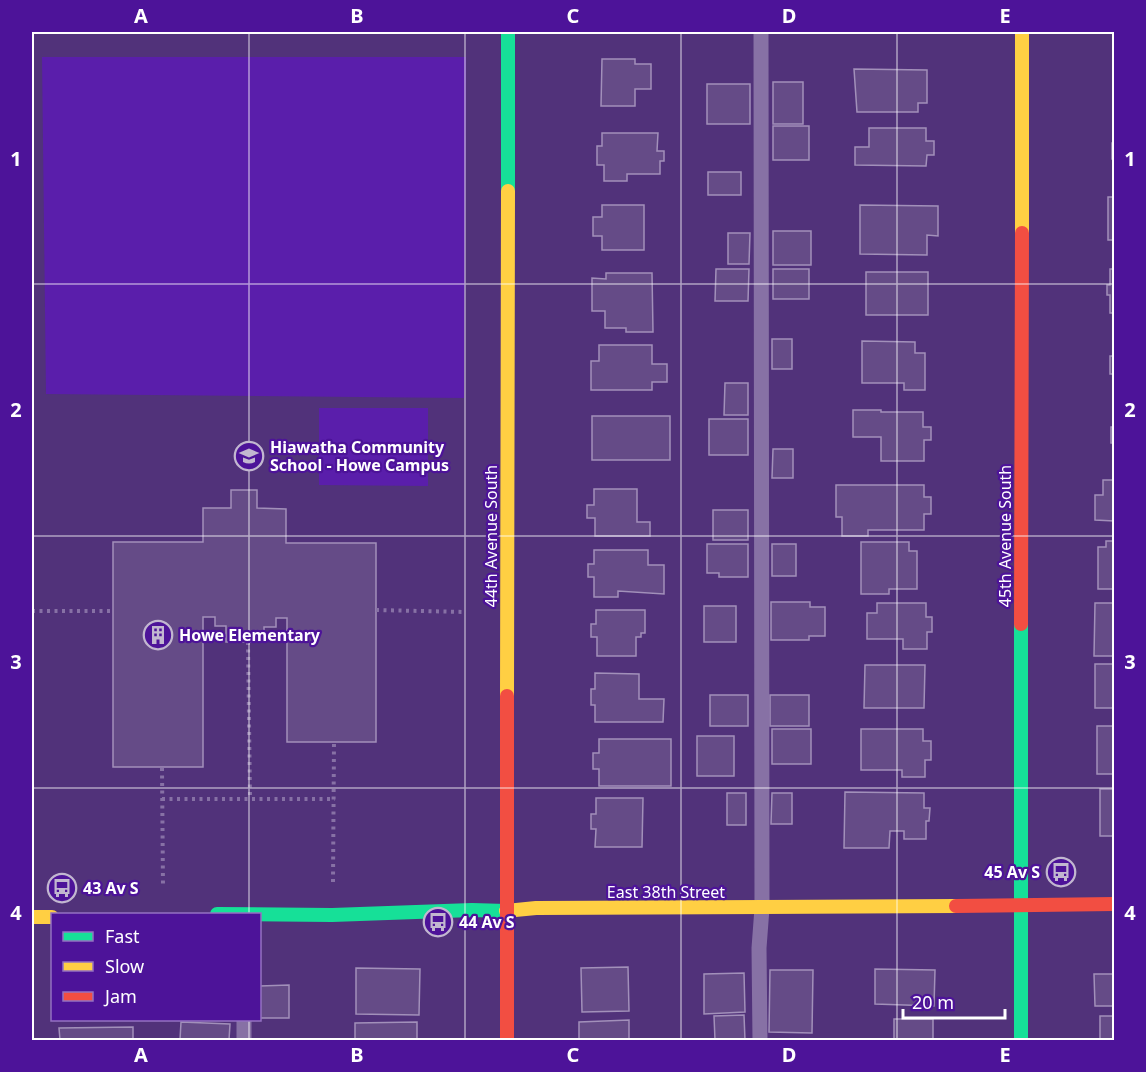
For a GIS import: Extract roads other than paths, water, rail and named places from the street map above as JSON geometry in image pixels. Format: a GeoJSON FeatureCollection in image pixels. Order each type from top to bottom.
{"type":"FeatureCollection","features":[{"type":"Feature","properties":{"kind":"street","name":"44th Avenue South"},"geometry":{"type":"LineString","coordinates":[[507,1041],[508,32]]}},
{"type":"Feature","properties":{"kind":"street","name":"45th Avenue South"},"geometry":{"type":"LineString","coordinates":[[1022,32],[1022,1041]]}},
{"type":"Feature","properties":{"kind":"street","name":"East 38th Street"},"geometry":{"type":"LineString","coordinates":[[261,914],[332,915],[507,911],[536,908],[1114,904]]}},
{"type":"Feature","properties":{"kind":"street"},"geometry":{"type":"LineString","coordinates":[[32,917],[51,917]]}},
{"type":"Feature","properties":{"kind":"lane"},"geometry":{"type":"LineString","coordinates":[[760,1041],[759,948],[762,908],[761,32]]}},
{"type":"Feature","properties":{"kind":"lane"},"geometry":{"type":"LineString","coordinates":[[244,1021],[244,1041]]}},
{"type":"Feature","properties":{"kind":"place","name":"Hiawatha Community School - Howe Campus"},"geometry":{"type":"Point","coordinates":[249,456]}},
{"type":"Feature","properties":{"kind":"place","name":"Howe Elementary"},"geometry":{"type":"Point","coordinates":[158,635]}},
{"type":"Feature","properties":{"kind":"place","name":"45 Av S"},"geometry":{"type":"Point","coordinates":[1061,872]}},
{"type":"Feature","properties":{"kind":"place","name":"43 Av S"},"geometry":{"type":"Point","coordinates":[62,888]}},
{"type":"Feature","properties":{"kind":"place","name":"44 Av S"},"geometry":{"type":"Point","coordinates":[438,922]}}]}
